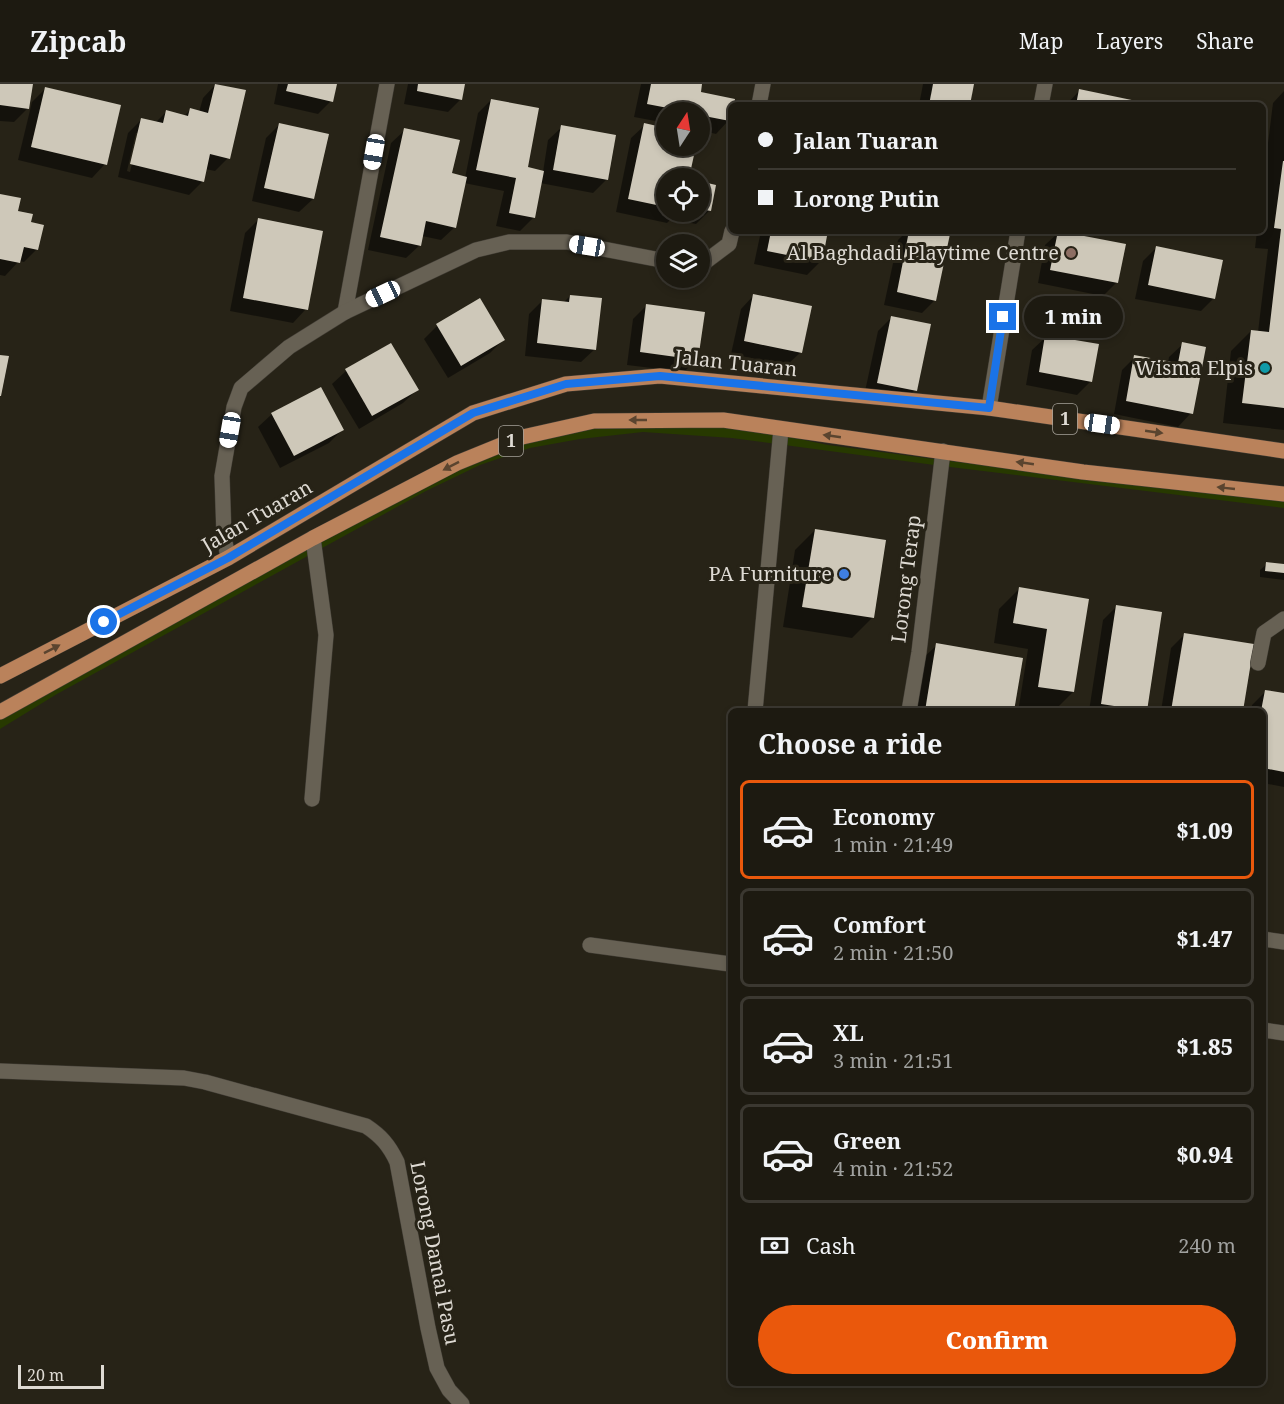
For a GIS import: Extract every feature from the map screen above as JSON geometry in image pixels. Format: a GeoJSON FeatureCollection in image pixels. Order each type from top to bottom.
{"type":"FeatureCollection","features":[{"type":"Feature","properties":{"kind":"main road","name":"Jalan Tuaran"},"geometry":{"type":"LineString","coordinates":[[0,676],[228,558],[473,413],[566,384],[660,376],[989,408],[1284,451]]}},
{"type":"Feature","properties":{"kind":"main road","name":"1"},"geometry":{"type":"LineString","coordinates":[[0,712],[313,538],[457,463],[518,438],[594,421],[723,420],[1083,472],[1284,494]]}},
{"type":"Feature","properties":{"kind":"street"},"geometry":{"type":"LineString","coordinates":[[345,312],[387,84]]}},
{"type":"Feature","properties":{"kind":"street"},"geometry":{"type":"LineString","coordinates":[[760,102],[763,84]]}},
{"type":"Feature","properties":{"kind":"street"},"geometry":{"type":"LineString","coordinates":[[1042,102],[1045,84]]}},
{"type":"Feature","properties":{"kind":"street"},"geometry":{"type":"LineString","coordinates":[[710,258],[729,244],[731,234]]}},
{"type":"Feature","properties":{"kind":"street"},"geometry":{"type":"LineString","coordinates":[[989,408],[1018,234]]}},
{"type":"Feature","properties":{"kind":"street"},"geometry":{"type":"LineString","coordinates":[[228,558],[224,536],[222,476],[234,407],[241,387],[289,346],[345,312],[476,250],[509,242],[567,242],[656,259]]}},
{"type":"Feature","properties":{"kind":"street"},"geometry":{"type":"LineString","coordinates":[[755,708],[781,429]]}},
{"type":"Feature","properties":{"kind":"street","name":"Lorong Terap"},"geometry":{"type":"LineString","coordinates":[[910,708],[919,652],[944,451]]}},
{"type":"Feature","properties":{"kind":"street"},"geometry":{"type":"LineString","coordinates":[[312,799],[326,635],[313,538]]}},
{"type":"Feature","properties":{"kind":"street"},"geometry":{"type":"LineString","coordinates":[[1258,663],[1264,633],[1284,619]]}},
{"type":"Feature","properties":{"kind":"street"},"geometry":{"type":"LineString","coordinates":[[1266,939],[1284,942]]}},
{"type":"Feature","properties":{"kind":"street"},"geometry":{"type":"LineString","coordinates":[[590,945],[728,964]]}},
{"type":"Feature","properties":{"kind":"street"},"geometry":{"type":"LineString","coordinates":[[1266,1030],[1284,1033]]}},
{"type":"Feature","properties":{"kind":"street","name":"Lorong Damai Pasu"},"geometry":{"type":"LineString","coordinates":[[0,1071],[183,1078],[366,1126],[380,1136],[389,1145],[398,1162],[437,1368],[449,1390],[462,1404]]}},
{"type":"Feature","properties":{"kind":"green space"},"geometry":{"type":"Polygon","coordinates":[[[643,425],[736,426],[828,445],[1284,500],[1284,508],[732,438],[643,432],[580,439],[530,448],[480,465],[426,491],[57,694],[0,729],[0,719],[53,687],[423,487],[461,469],[518,445],[558,434],[594,428],[643,425]]]}},
{"type":"Feature","properties":{"kind":"building"},"geometry":{"type":"Polygon","coordinates":[[[0,84],[33,84],[29,109],[0,105],[0,84]]]}},
{"type":"Feature","properties":{"kind":"building"},"geometry":{"type":"Polygon","coordinates":[[[215,84],[246,90],[230,159],[210,154],[204,182],[130,164],[141,118],[163,123],[166,110],[188,116],[190,108],[208,113],[215,84]]]}},
{"type":"Feature","properties":{"kind":"building"},"geometry":{"type":"Polygon","coordinates":[[[288,84],[337,84],[333,102],[286,91],[288,84]]]}},
{"type":"Feature","properties":{"kind":"building"},"geometry":{"type":"Polygon","coordinates":[[[418,84],[465,84],[462,100],[417,91],[418,84]]]}},
{"type":"Feature","properties":{"kind":"building"},"geometry":{"type":"Polygon","coordinates":[[[651,84],[702,84],[701,92],[735,99],[734,102],[728,102],[728,121],[710,117],[710,102],[656,102],[656,106],[647,104],[651,84]]]}},
{"type":"Feature","properties":{"kind":"building"},"geometry":{"type":"Polygon","coordinates":[[[933,84],[974,84],[971,102],[930,102],[933,84]]]}},
{"type":"Feature","properties":{"kind":"building"},"geometry":{"type":"Polygon","coordinates":[[[45,87],[121,105],[107,165],[31,147],[45,87]]]}},
{"type":"Feature","properties":{"kind":"building"},"geometry":{"type":"Polygon","coordinates":[[[1079,89],[1141,102],[1077,102],[1079,89]]]}},
{"type":"Feature","properties":{"kind":"building"},"geometry":{"type":"Polygon","coordinates":[[[491,99],[539,108],[528,167],[544,171],[535,218],[509,213],[516,178],[476,170],[491,99]]]}},
{"type":"Feature","properties":{"kind":"building"},"geometry":{"type":"Polygon","coordinates":[[[279,123],[329,134],[314,199],[264,188],[279,123]]]}},
{"type":"Feature","properties":{"kind":"building"},"geometry":{"type":"Polygon","coordinates":[[[644,123],[656,126],[656,156],[694,156],[691,168],[656,168],[656,205],[628,199],[644,123]]]}},
{"type":"Feature","properties":{"kind":"building"},"geometry":{"type":"Polygon","coordinates":[[[561,125],[616,135],[608,180],[553,170],[561,125]]]}},
{"type":"Feature","properties":{"kind":"building"},"geometry":{"type":"Polygon","coordinates":[[[404,128],[460,140],[452,173],[467,177],[456,228],[426,221],[421,246],[380,237],[404,128]]]}},
{"type":"Feature","properties":{"kind":"building","name":"Wisma Elpis"},"geometry":{"type":"Polygon","coordinates":[[[1283,161],[1284,408],[1242,403],[1251,330],[1269,332],[1281,229],[1274,228],[1283,161]]]}},
{"type":"Feature","properties":{"kind":"building"},"geometry":{"type":"Polygon","coordinates":[[[710,184],[716,185],[710,211],[710,184]]]}},
{"type":"Feature","properties":{"kind":"building"},"geometry":{"type":"Polygon","coordinates":[[[0,194],[21,198],[18,211],[33,214],[31,222],[44,225],[38,250],[24,247],[20,263],[0,259],[0,194]]]}},
{"type":"Feature","properties":{"kind":"building"},"geometry":{"type":"Polygon","coordinates":[[[258,218],[323,231],[308,310],[243,298],[258,218]]]}},
{"type":"Feature","properties":{"kind":"building"},"geometry":{"type":"Polygon","coordinates":[[[770,234],[827,234],[822,262],[767,251],[770,234]]]}},
{"type":"Feature","properties":{"kind":"building"},"geometry":{"type":"Polygon","coordinates":[[[908,234],[950,234],[936,301],[897,292],[908,234]]]}},
{"type":"Feature","properties":{"kind":"building"},"geometry":{"type":"Polygon","coordinates":[[[1057,234],[1074,234],[1126,244],[1118,283],[1050,270],[1057,234]]]}},
{"type":"Feature","properties":{"kind":"building"},"geometry":{"type":"Polygon","coordinates":[[[1156,246],[1223,260],[1215,299],[1148,285],[1156,246]]]}},
{"type":"Feature","properties":{"kind":"building"},"geometry":{"type":"Polygon","coordinates":[[[753,294],[812,306],[802,353],[744,341],[753,294]]]}},
{"type":"Feature","properties":{"kind":"building"},"geometry":{"type":"Polygon","coordinates":[[[570,295],[602,298],[596,350],[537,343],[542,299],[569,302],[570,295]]]}},
{"type":"Feature","properties":{"kind":"building"},"geometry":{"type":"Polygon","coordinates":[[[480,298],[505,340],[461,366],[436,324],[480,298]]]}},
{"type":"Feature","properties":{"kind":"building"},"geometry":{"type":"Polygon","coordinates":[[[646,304],[705,312],[698,360],[640,352],[646,304]]]}},
{"type":"Feature","properties":{"kind":"building"},"geometry":{"type":"Polygon","coordinates":[[[891,316],[931,324],[917,391],[877,383],[891,316]]]}},
{"type":"Feature","properties":{"kind":"building"},"geometry":{"type":"Polygon","coordinates":[[[1062,332],[1077,334],[1075,340],[1099,344],[1092,382],[1039,372],[1045,335],[1061,338],[1062,332]]]}},
{"type":"Feature","properties":{"kind":"building"},"geometry":{"type":"Polygon","coordinates":[[[1182,342],[1206,347],[1193,414],[1126,401],[1134,355],[1178,363],[1182,342]]]}},
{"type":"Feature","properties":{"kind":"building"},"geometry":{"type":"Polygon","coordinates":[[[391,343],[419,390],[372,416],[345,369],[391,343]]]}},
{"type":"Feature","properties":{"kind":"building"},"geometry":{"type":"Polygon","coordinates":[[[0,355],[9,356],[1,396],[0,396],[0,355]]]}},
{"type":"Feature","properties":{"kind":"building"},"geometry":{"type":"Polygon","coordinates":[[[321,387],[344,430],[294,456],[271,413],[321,387]]]}},
{"type":"Feature","properties":{"kind":"building","name":"PA Furniture"},"geometry":{"type":"Polygon","coordinates":[[[815,529],[886,540],[874,618],[802,607],[815,529]]]}},
{"type":"Feature","properties":{"kind":"building"},"geometry":{"type":"Polygon","coordinates":[[[1266,562],[1284,564],[1284,573],[1265,571],[1266,562]]]}},
{"type":"Feature","properties":{"kind":"building"},"geometry":{"type":"Polygon","coordinates":[[[1019,587],[1089,599],[1074,692],[1038,687],[1047,629],[1013,623],[1019,587]]]}},
{"type":"Feature","properties":{"kind":"building"},"geometry":{"type":"Polygon","coordinates":[[[1116,605],[1162,612],[1147,708],[1101,704],[1116,605]]]}},
{"type":"Feature","properties":{"kind":"building"},"geometry":{"type":"Polygon","coordinates":[[[1184,633],[1254,644],[1243,708],[1172,708],[1184,633]]]}},
{"type":"Feature","properties":{"kind":"building"},"geometry":{"type":"Polygon","coordinates":[[[936,643],[1023,658],[1015,708],[925,708],[936,643]]]}},
{"type":"Feature","properties":{"kind":"building"},"geometry":{"type":"Polygon","coordinates":[[[1265,690],[1284,693],[1284,772],[1266,769],[1266,708],[1262,708],[1265,690]]]}},
{"type":"Feature","properties":{"kind":"place","name":"Al Baghdadi Playtime Centre"},"geometry":{"type":"Point","coordinates":[1071,253]}},
{"type":"Feature","properties":{"kind":"place","name":"Wisma Elpis"},"geometry":{"type":"Point","coordinates":[1265,368]}},
{"type":"Feature","properties":{"kind":"place","name":"PA Furniture"},"geometry":{"type":"Point","coordinates":[844,574]}},
{"type":"Feature","properties":{"kind":"route"},"geometry":{"type":"LineString","coordinates":[[104,622],[228,558],[473,413],[566,384],[660,376],[989,408],[1003,317]]}}]}
